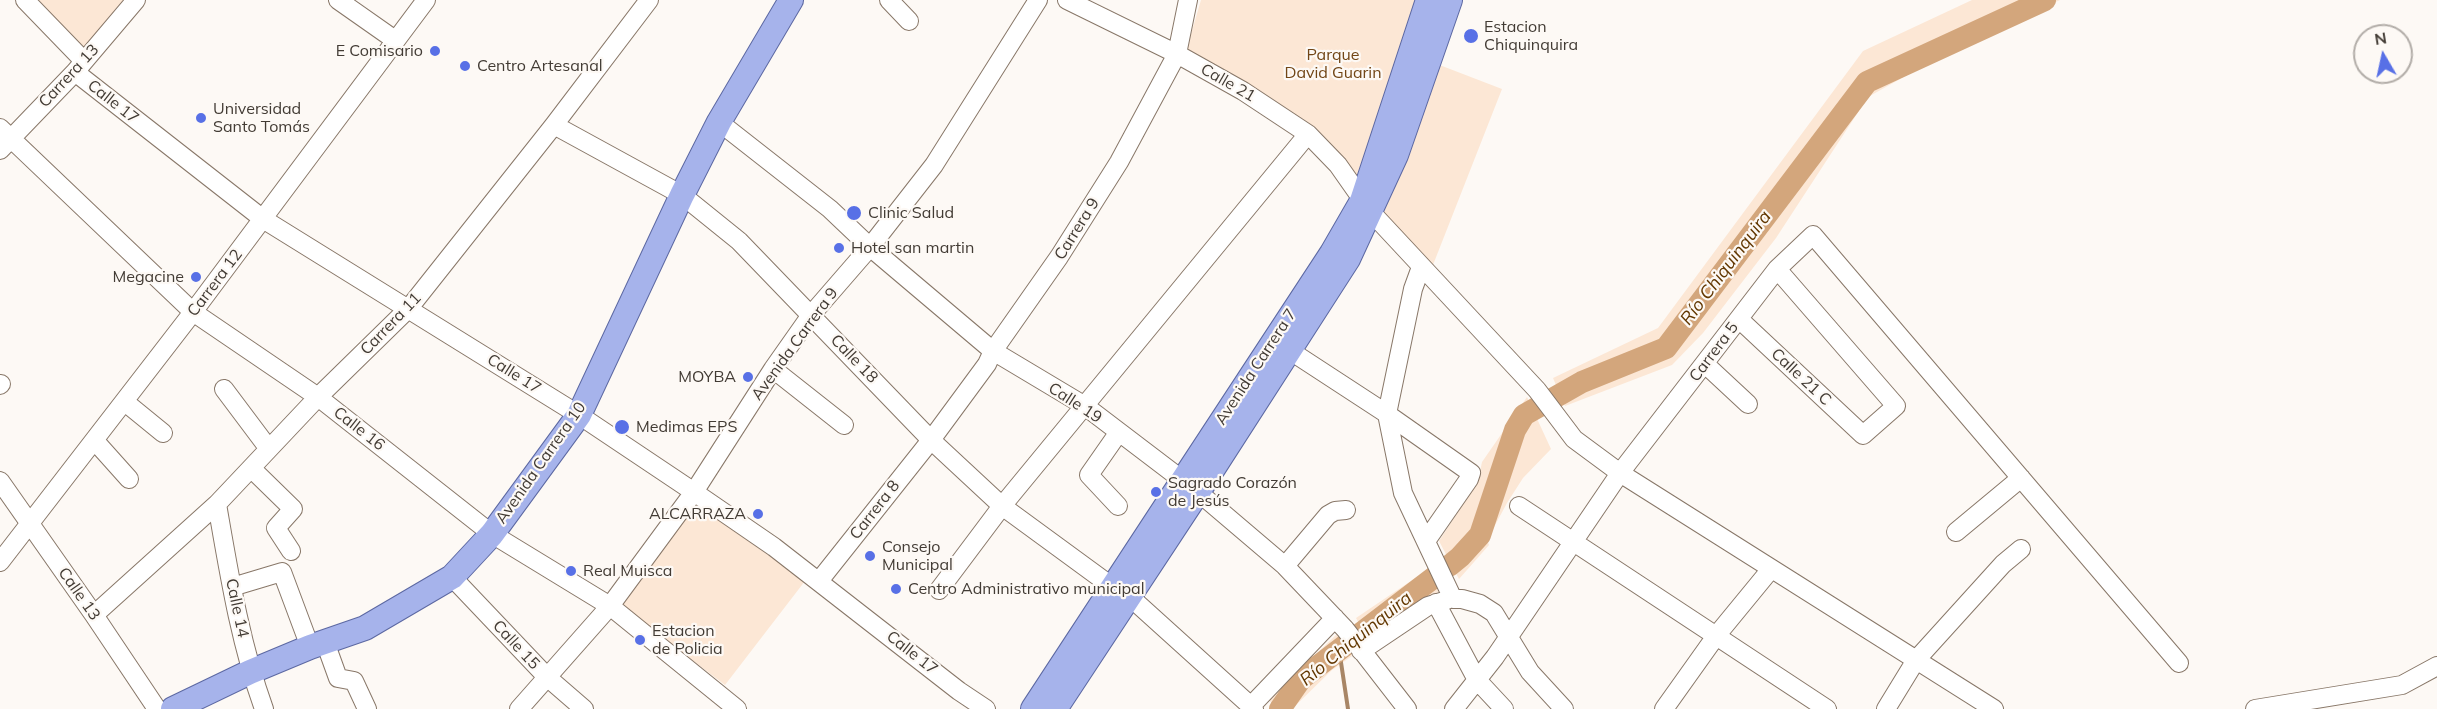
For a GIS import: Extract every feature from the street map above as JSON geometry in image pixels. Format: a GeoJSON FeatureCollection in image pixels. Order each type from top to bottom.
{"type":"FeatureCollection","features":[{"type":"Feature","properties":{"kind":"main road","name":"Avenida Carrera 10"},"geometry":{"type":"LineString","coordinates":[[173,709],[250,672],[317,644],[365,628],[452,577],[492,534],[579,415],[682,195],[719,122],[790,0]]}},
{"type":"Feature","properties":{"kind":"main road","name":"Avenida Carrera 7"},"geometry":{"type":"LineString","coordinates":[[1190,486],[1289,350],[1348,259],[1428,0]]}},
{"type":"Feature","properties":{"kind":"main road","name":"Avenida Carrera 7"},"geometry":{"type":"LineString","coordinates":[[1055,709],[1121,592],[1190,486],[1332,252],[1366,206],[1396,155],[1450,0]]}},
{"type":"Feature","properties":{"kind":"main road","name":"Avenida Carrera 7"},"geometry":{"type":"LineString","coordinates":[[1033,709],[1121,592]]}},
{"type":"Feature","properties":{"kind":"street","name":"Calle 17"},"geometry":{"type":"LineString","coordinates":[[26,0],[80,67],[263,219],[579,415],[774,546],[954,687],[986,709]]}},
{"type":"Feature","properties":{"kind":"street","name":"Carrera 13"},"geometry":{"type":"LineString","coordinates":[[4,138],[80,67],[136,0]]}},
{"type":"Feature","properties":{"kind":"street"},"geometry":{"type":"LineString","coordinates":[[338,0],[395,40]]}},
{"type":"Feature","properties":{"kind":"street","name":"Carrera 12"},"geometry":{"type":"LineString","coordinates":[[0,562],[125,402],[426,0]]}},
{"type":"Feature","properties":{"kind":"street","name":"Carrera 11"},"geometry":{"type":"LineString","coordinates":[[94,615],[217,504],[318,397],[409,308],[554,125],[649,0]]}},
{"type":"Feature","properties":{"kind":"street"},"geometry":{"type":"LineString","coordinates":[[889,0],[909,21]]}},
{"type":"Feature","properties":{"kind":"street","name":"Avenida Carrera 9"},"geometry":{"type":"LineString","coordinates":[[519,709],[610,606],[694,492],[773,369],[812,315],[870,247],[934,165],[1038,0]]}},
{"type":"Feature","properties":{"kind":"street","name":"Calle 21"},"geometry":{"type":"LineString","coordinates":[[1067,0],[1177,54],[1243,91],[1308,134],[1338,165],[1366,206],[1420,267],[1537,390],[1574,439],[1620,473],[1994,709]]}},
{"type":"Feature","properties":{"kind":"street","name":"Carrera 9"},"geometry":{"type":"LineString","coordinates":[[931,440],[987,364],[993,351],[1059,257],[1113,172],[1177,54],[1188,0]]}},
{"type":"Feature","properties":{"kind":"street","name":"Calle 19"},"geometry":{"type":"LineString","coordinates":[[719,122],[830,209],[870,247],[993,351],[1085,406],[1190,486],[1285,566],[1340,623],[1407,709]]}},
{"type":"Feature","properties":{"kind":"street","name":"Calle 18"},"geometry":{"type":"LineString","coordinates":[[554,125],[682,195],[750,252],[931,440],[1002,506],[1121,592],[1252,707]]}},
{"type":"Feature","properties":{"kind":"street"},"geometry":{"type":"LineString","coordinates":[[939,590],[1002,506],[1308,134]]}},
{"type":"Feature","properties":{"kind":"street","name":"Calle 16"},"geometry":{"type":"LineString","coordinates":[[4,138],[193,312],[318,397],[492,534],[610,606],[717,702],[736,709]]}},
{"type":"Feature","properties":{"kind":"street","name":"Carrera 5"},"geometry":{"type":"LineString","coordinates":[[1454,709],[1508,638],[1620,473],[1777,269],[1813,235],[2021,478]]}},
{"type":"Feature","properties":{"kind":"street"},"geometry":{"type":"LineString","coordinates":[[1420,267],[1413,289],[1387,414],[1403,493],[1435,558],[1477,680],[1504,709]]}},
{"type":"Feature","properties":{"kind":"street","name":"Calle 21 C"},"geometry":{"type":"LineString","coordinates":[[1739,319],[1863,435],[1896,406],[1777,269]]}},
{"type":"Feature","properties":{"kind":"street"},"geometry":{"type":"LineString","coordinates":[[1289,350],[1387,414],[1471,474],[1426,541]]}},
{"type":"Feature","properties":{"kind":"street"},"geometry":{"type":"LineString","coordinates":[[1705,364],[1748,404]]}},
{"type":"Feature","properties":{"kind":"street"},"geometry":{"type":"LineString","coordinates":[[773,369],[844,425]]}},
{"type":"Feature","properties":{"kind":"street"},"geometry":{"type":"LineString","coordinates":[[224,389],[269,449]]}},
{"type":"Feature","properties":{"kind":"street"},"geometry":{"type":"LineString","coordinates":[[125,402],[163,433]]}},
{"type":"Feature","properties":{"kind":"street"},"geometry":{"type":"LineString","coordinates":[[1118,506],[1089,475],[1119,432]]}},
{"type":"Feature","properties":{"kind":"street","name":"Carrera 8"},"geometry":{"type":"LineString","coordinates":[[819,581],[931,440]]}},
{"type":"Feature","properties":{"kind":"street"},"geometry":{"type":"LineString","coordinates":[[95,441],[129,479]]}},
{"type":"Feature","properties":{"kind":"street"},"geometry":{"type":"LineString","coordinates":[[251,468],[294,509],[276,528],[291,551]]}},
{"type":"Feature","properties":{"kind":"street"},"geometry":{"type":"LineString","coordinates":[[1956,532],[2021,478],[2179,663]]}},
{"type":"Feature","properties":{"kind":"street","name":"Calle 13"},"geometry":{"type":"LineString","coordinates":[[0,481],[157,709]]}},
{"type":"Feature","properties":{"kind":"street","name":"Calle 14"},"geometry":{"type":"LineString","coordinates":[[217,504],[231,586],[250,672],[264,709]]}},
{"type":"Feature","properties":{"kind":"street"},"geometry":{"type":"LineString","coordinates":[[1519,506],[1827,709]]}},
{"type":"Feature","properties":{"kind":"street"},"geometry":{"type":"LineString","coordinates":[[1285,566],[1328,515],[1335,511],[1346,510]]}},
{"type":"Feature","properties":{"kind":"street"},"geometry":{"type":"LineString","coordinates":[[1886,709],[1916,660],[2003,564],[2021,549]]}},
{"type":"Feature","properties":{"kind":"street"},"geometry":{"type":"LineString","coordinates":[[1664,709],[1716,636],[1770,569]]}},
{"type":"Feature","properties":{"kind":"street"},"geometry":{"type":"LineString","coordinates":[[231,586],[282,572],[317,644],[338,678],[354,681],[368,709]]}},
{"type":"Feature","properties":{"kind":"street","name":"Calle 15"},"geometry":{"type":"LineString","coordinates":[[452,577],[547,677],[584,709]]}},
{"type":"Feature","properties":{"kind":"street"},"geometry":{"type":"LineString","coordinates":[[1359,648],[1446,595],[1462,598],[1480,604],[1494,613],[1530,672],[1564,709]]}},
{"type":"Feature","properties":{"kind":"street"},"geometry":{"type":"LineString","coordinates":[[1252,707],[1340,623]]}},
{"type":"Feature","properties":{"kind":"street"},"geometry":{"type":"LineString","coordinates":[[2255,709],[2402,685],[2437,666]]}},
{"type":"Feature","properties":{"kind":"street","name":"Calle 17"},"geometry":{"type":"LineString","coordinates":[[954,687],[964,682],[1001,709]]}},
{"type":"Feature","properties":{"kind":"street","name":"Calle 17"},"geometry":{"type":"LineString","coordinates":[[954,687],[956,696],[973,709]]}},
{"type":"Feature","properties":{"kind":"green space"},"geometry":{"type":"Polygon","coordinates":[[[26,0],[126,0],[85,47],[39,15],[26,0]]]}},
{"type":"Feature","properties":{"kind":"green space","name":"Parque David Guarin"},"geometry":{"type":"Polygon","coordinates":[[[1201,0],[1419,0],[1364,193],[1297,119],[1186,51],[1201,0]]]}},
{"type":"Feature","properties":{"kind":"green space"},"geometry":{"type":"Polygon","coordinates":[[[1972,0],[2060,0],[1945,54],[1868,97],[1776,238],[1703,333],[1672,365],[1565,406],[1553,378],[1658,328],[1863,51],[1972,0]]]}},
{"type":"Feature","properties":{"kind":"green space"},"geometry":{"type":"Polygon","coordinates":[[[1437,64],[1502,89],[1431,270],[1379,214],[1437,64]]]}},
{"type":"Feature","properties":{"kind":"green space"},"geometry":{"type":"Polygon","coordinates":[[[1527,397],[1551,449],[1523,478],[1487,540],[1489,545],[1459,579],[1439,541],[1478,481],[1482,462],[1527,397]]]}},
{"type":"Feature","properties":{"kind":"green space"},"geometry":{"type":"Polygon","coordinates":[[[697,499],[805,581],[725,685],[617,603],[697,499]]]}},
{"type":"Feature","properties":{"kind":"green space"},"geometry":{"type":"Polygon","coordinates":[[[1430,568],[1441,590],[1367,638],[1356,618],[1430,568]]]}},
{"type":"Feature","properties":{"kind":"green space"},"geometry":{"type":"Polygon","coordinates":[[[1339,632],[1352,656],[1332,670],[1292,709],[1276,709],[1269,700],[1339,632]]]}},
{"type":"Feature","properties":{"kind":"waterway","name":"Río Chiquinquira"},"geometry":{"type":"LineString","coordinates":[[1449,566],[1480,535],[1515,430],[1524,415],[1582,382],[1666,348],[1867,82],[2045,0]]}},
{"type":"Feature","properties":{"kind":"waterway","name":"Río Chiquinquira"},"geometry":{"type":"LineString","coordinates":[[1280,709],[1301,679],[1437,575]]}},
{"type":"Feature","properties":{"kind":"waterway"},"geometry":{"type":"LineString","coordinates":[[1339,649],[1348,709]]}},
{"type":"Feature","properties":{"kind":"place","name":"Estacion Chiquinquira"},"geometry":{"type":"Point","coordinates":[1471,36]}},
{"type":"Feature","properties":{"kind":"place","name":"E Comisario"},"geometry":{"type":"Point","coordinates":[435,51]}},
{"type":"Feature","properties":{"kind":"place","name":"Centro Artesanal"},"geometry":{"type":"Point","coordinates":[465,66]}},
{"type":"Feature","properties":{"kind":"place","name":"Universidad Santo Tomás"},"geometry":{"type":"Point","coordinates":[201,118]}},
{"type":"Feature","properties":{"kind":"place","name":"Clinic Salud"},"geometry":{"type":"Point","coordinates":[854,213]}},
{"type":"Feature","properties":{"kind":"place","name":"Hotel san martin"},"geometry":{"type":"Point","coordinates":[839,248]}},
{"type":"Feature","properties":{"kind":"place","name":"Megacine"},"geometry":{"type":"Point","coordinates":[196,277]}},
{"type":"Feature","properties":{"kind":"place","name":"MOYBA"},"geometry":{"type":"Point","coordinates":[748,377]}},
{"type":"Feature","properties":{"kind":"place","name":"Medimas EPS"},"geometry":{"type":"Point","coordinates":[622,427]}},
{"type":"Feature","properties":{"kind":"place","name":"Sagrado Corazón de Jesús"},"geometry":{"type":"Point","coordinates":[1156,492]}},
{"type":"Feature","properties":{"kind":"place","name":"ALCARRAZA"},"geometry":{"type":"Point","coordinates":[758,514]}},
{"type":"Feature","properties":{"kind":"place","name":"Consejo Municipal"},"geometry":{"type":"Point","coordinates":[870,556]}},
{"type":"Feature","properties":{"kind":"place","name":"Real Muisca"},"geometry":{"type":"Point","coordinates":[571,571]}},
{"type":"Feature","properties":{"kind":"place","name":"Centro Administrativo municipal"},"geometry":{"type":"Point","coordinates":[896,589]}},
{"type":"Feature","properties":{"kind":"place","name":"Estacion de Policia"},"geometry":{"type":"Point","coordinates":[640,640]}}]}
